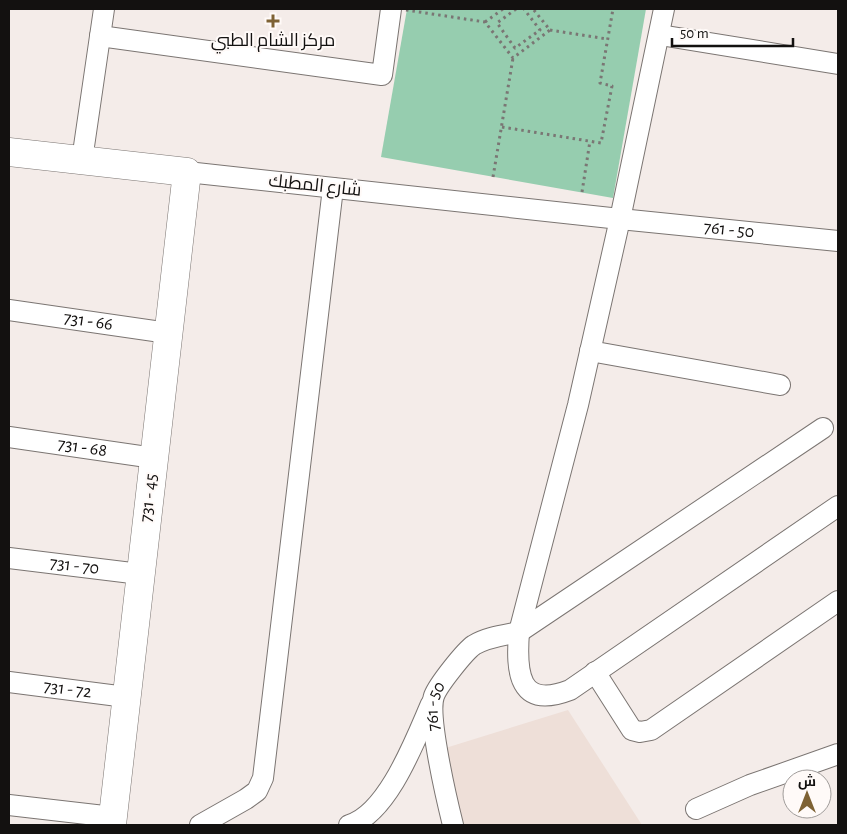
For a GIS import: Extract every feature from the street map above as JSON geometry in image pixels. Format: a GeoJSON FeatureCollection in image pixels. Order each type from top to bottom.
{"type":"FeatureCollection","features":[{"type":"Feature","properties":{"kind":"street"},"geometry":{"type":"LineString","coordinates":[[82,160],[104,9]]}},
{"type":"Feature","properties":{"kind":"street"},"geometry":{"type":"LineString","coordinates":[[100,36],[382,75],[391,9]]}},
{"type":"Feature","properties":{"kind":"street"},"geometry":{"type":"LineString","coordinates":[[664,9],[660,35],[578,405],[519,632],[517,659],[521,679],[529,690],[543,697],[555,696],[570,690],[838,506]]}},
{"type":"Feature","properties":{"kind":"street"},"geometry":{"type":"LineString","coordinates":[[660,35],[838,64]]}},
{"type":"Feature","properties":{"kind":"street","name":"شارع المطبك"},"geometry":{"type":"LineString","coordinates":[[9,152],[620,219]]}},
{"type":"Feature","properties":{"kind":"street","name":"731 - 45"},"geometry":{"type":"LineString","coordinates":[[112,821],[187,172]]}},
{"type":"Feature","properties":{"kind":"street"},"geometry":{"type":"LineString","coordinates":[[200,825],[258,791],[263,778],[333,188]]}},
{"type":"Feature","properties":{"kind":"street","name":"761 - 50"},"geometry":{"type":"LineString","coordinates":[[620,219],[838,241]]}},
{"type":"Feature","properties":{"kind":"street","name":"731 - 66"},"geometry":{"type":"LineString","coordinates":[[9,310],[168,333]]}},
{"type":"Feature","properties":{"kind":"street"},"geometry":{"type":"LineString","coordinates":[[590,351],[780,385]]}},
{"type":"Feature","properties":{"kind":"street","name":"761 - 50"},"geometry":{"type":"LineString","coordinates":[[453,825],[433,721],[434,697],[449,674],[474,645],[519,632],[823,428]]}},
{"type":"Feature","properties":{"kind":"street","name":"731 - 68"},"geometry":{"type":"LineString","coordinates":[[9,437],[154,458]]}},
{"type":"Feature","properties":{"kind":"street","name":"731 - 70"},"geometry":{"type":"LineString","coordinates":[[9,558],[140,574]]}},
{"type":"Feature","properties":{"kind":"street"},"geometry":{"type":"LineString","coordinates":[[595,672],[632,730],[640,732],[651,730],[838,601]]}},
{"type":"Feature","properties":{"kind":"street","name":"731 - 72"},"geometry":{"type":"LineString","coordinates":[[9,682],[126,697]]}},
{"type":"Feature","properties":{"kind":"street"},"geometry":{"type":"LineString","coordinates":[[349,825],[357,823],[382,800],[408,758],[434,697]]}},
{"type":"Feature","properties":{"kind":"street"},"geometry":{"type":"LineString","coordinates":[[696,809],[750,785],[838,754]]}},
{"type":"Feature","properties":{"kind":"street"},"geometry":{"type":"LineString","coordinates":[[9,805],[112,821]]}},
{"type":"Feature","properties":{"kind":"path"},"geometry":{"type":"LineString","coordinates":[[400,9],[485,22],[513,58]]}},
{"type":"Feature","properties":{"kind":"path"},"geometry":{"type":"LineString","coordinates":[[436,14],[437,9]]}},
{"type":"Feature","properties":{"kind":"path"},"geometry":{"type":"LineString","coordinates":[[485,22],[504,9],[509,14]]}},
{"type":"Feature","properties":{"kind":"path"},"geometry":{"type":"LineString","coordinates":[[516,9],[497,23],[514,48],[540,30],[524,9]]}},
{"type":"Feature","properties":{"kind":"path"},"geometry":{"type":"LineString","coordinates":[[533,9],[550,30],[607,39]]}},
{"type":"Feature","properties":{"kind":"path"},"geometry":{"type":"LineString","coordinates":[[502,127],[601,143],[612,86],[600,83],[613,9]]}},
{"type":"Feature","properties":{"kind":"path"},"geometry":{"type":"LineString","coordinates":[[531,18],[536,13]]}},
{"type":"Feature","properties":{"kind":"path"},"geometry":{"type":"LineString","coordinates":[[493,177],[513,58],[550,30]]}},
{"type":"Feature","properties":{"kind":"path"},"geometry":{"type":"LineString","coordinates":[[500,41],[507,37]]}},
{"type":"Feature","properties":{"kind":"path"},"geometry":{"type":"LineString","coordinates":[[528,39],[532,44]]}},
{"type":"Feature","properties":{"kind":"path"},"geometry":{"type":"LineString","coordinates":[[582,192],[590,141]]}},
{"type":"Feature","properties":{"kind":"shaded area"},"geometry":{"type":"Polygon","coordinates":[[[568,710],[642,825],[448,825],[439,750],[568,710]]]}},
{"type":"Feature","properties":{"kind":"green space"},"geometry":{"type":"Polygon","coordinates":[[[407,9],[646,9],[613,198],[381,157],[407,9]]]}},
{"type":"Feature","properties":{"kind":"place","name":"مركز الشام الطبي"},"geometry":{"type":"Point","coordinates":[273,21]}}]}
